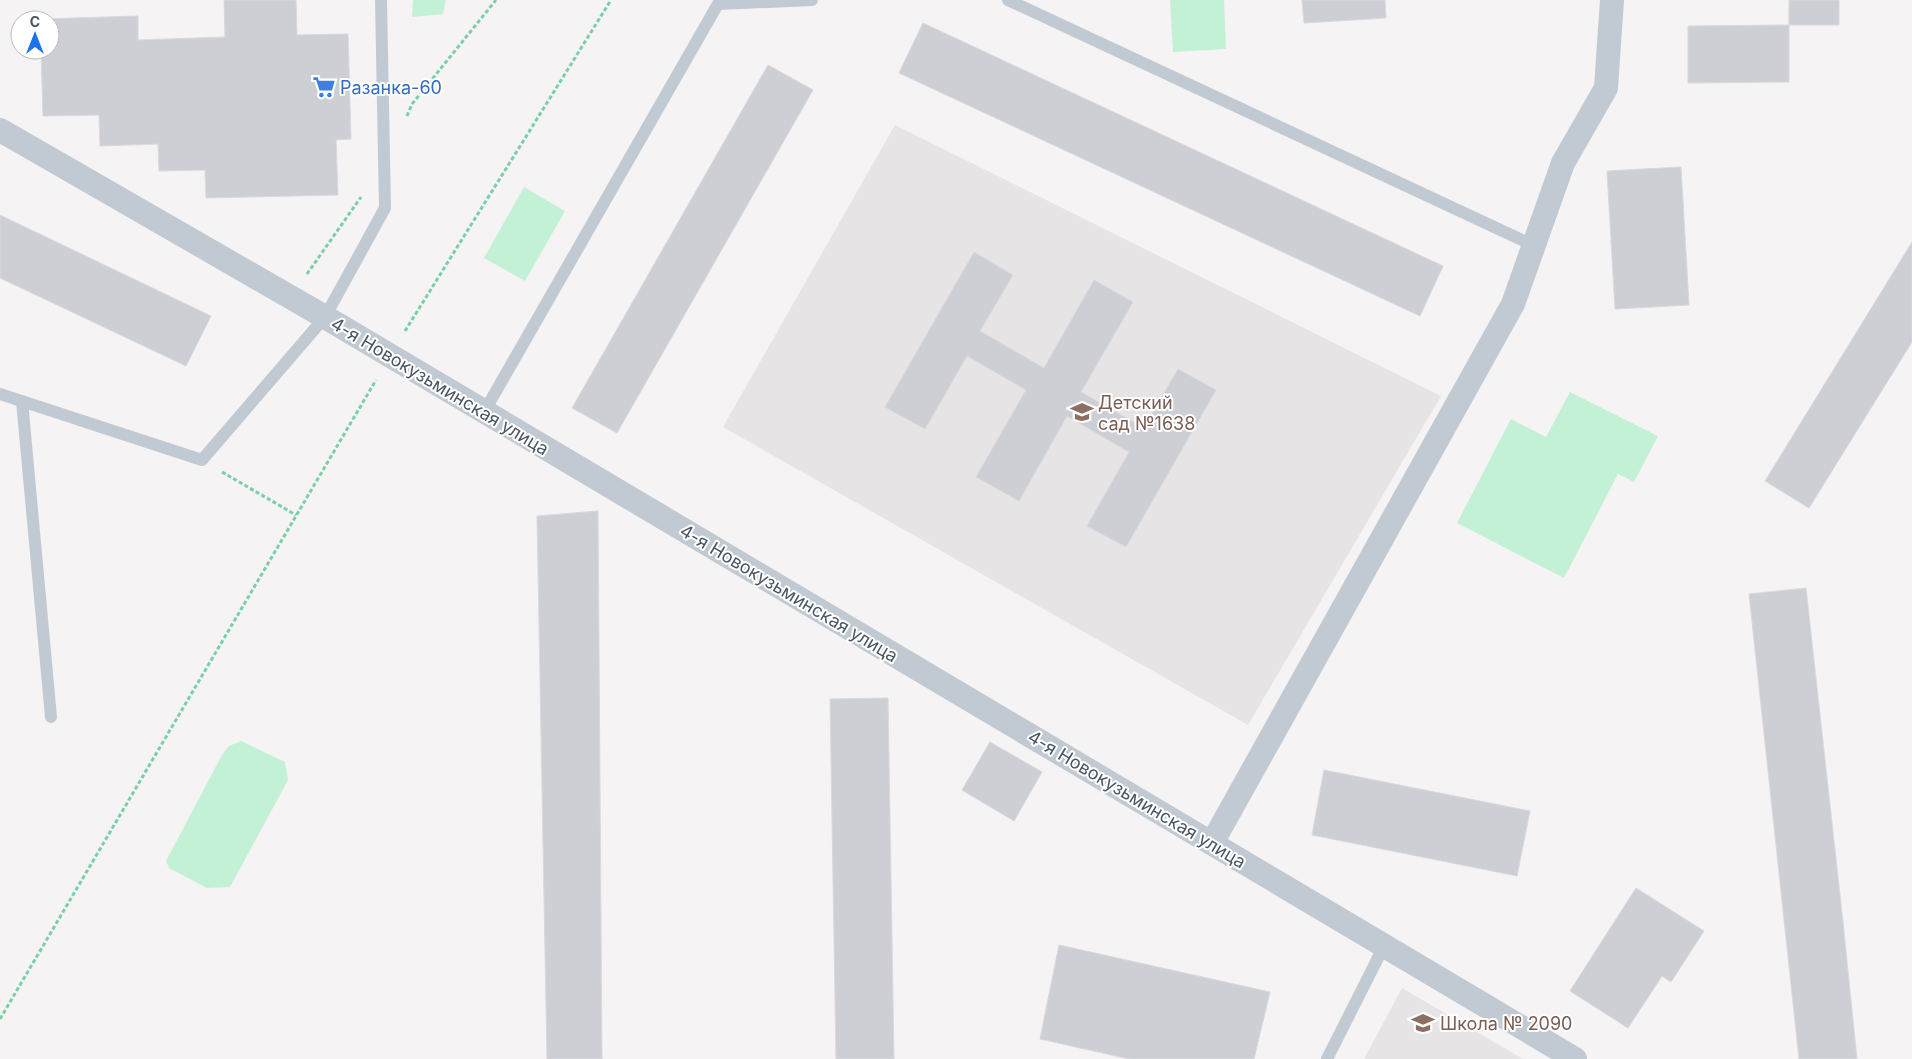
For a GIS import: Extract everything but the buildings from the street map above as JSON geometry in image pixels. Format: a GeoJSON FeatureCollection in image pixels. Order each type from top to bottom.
{"type":"FeatureCollection","features":[{"type":"Feature","properties":{"kind":"street"},"geometry":{"type":"LineString","coordinates":[[1212,843],[1513,304],[1563,163],[1606,88],[1612,0]]}},
{"type":"Feature","properties":{"kind":"street","name":"4-я Новокузьминская улица"},"geometry":{"type":"LineString","coordinates":[[0,130],[324,317],[1576,1059]]}},
{"type":"Feature","properties":{"kind":"lane"},"geometry":{"type":"LineString","coordinates":[[0,394],[202,460],[324,317],[385,208],[381,0]]}},
{"type":"Feature","properties":{"kind":"lane"},"geometry":{"type":"LineString","coordinates":[[484,412],[718,4],[812,0]]}},
{"type":"Feature","properties":{"kind":"lane"},"geometry":{"type":"LineString","coordinates":[[1008,0],[1535,246]]}},
{"type":"Feature","properties":{"kind":"lane"},"geometry":{"type":"LineString","coordinates":[[22,401],[51,717]]}},
{"type":"Feature","properties":{"kind":"lane"},"geometry":{"type":"LineString","coordinates":[[1327,1059],[1384,946]]}},
{"type":"Feature","properties":{"kind":"path"},"geometry":{"type":"LineString","coordinates":[[0,1019],[390,356],[611,0]]}},
{"type":"Feature","properties":{"kind":"path"},"geometry":{"type":"LineString","coordinates":[[202,460],[296,515]]}},
{"type":"Feature","properties":{"kind":"shaded area","name":"Детский сад №1638"},"geometry":{"type":"Polygon","coordinates":[[[895,125],[1441,396],[1248,725],[723,427],[895,125]]]}},
{"type":"Feature","properties":{"kind":"shaded area","name":"Школа № 2090"},"geometry":{"type":"Polygon","coordinates":[[[1402,988],[1523,1059],[1364,1059],[1402,988]]]}},
{"type":"Feature","properties":{"kind":"green space"},"geometry":{"type":"Polygon","coordinates":[[[413,0],[446,0],[443,14],[412,17],[413,0]]]}},
{"type":"Feature","properties":{"kind":"green space"},"geometry":{"type":"Polygon","coordinates":[[[1170,0],[1224,0],[1226,49],[1173,52],[1170,0]]]}},
{"type":"Feature","properties":{"kind":"green space"},"geometry":{"type":"Polygon","coordinates":[[[524,187],[565,211],[525,281],[484,258],[524,187]]]}},
{"type":"Feature","properties":{"kind":"green space"},"geometry":{"type":"Polygon","coordinates":[[[1570,392],[1658,436],[1634,482],[1618,474],[1564,578],[1457,523],[1511,419],[1546,437],[1570,392]]]}},
{"type":"Feature","properties":{"kind":"green space"},"geometry":{"type":"Polygon","coordinates":[[[241,741],[285,762],[288,780],[230,887],[207,888],[169,868],[166,861],[222,755],[229,746],[241,741]]]}},
{"type":"Feature","properties":{"kind":"place","name":"Разанка-60"},"geometry":{"type":"Point","coordinates":[324,87]}},
{"type":"Feature","properties":{"kind":"place","name":"Детский сад №1638"},"geometry":{"type":"Point","coordinates":[1082,412]}},
{"type":"Feature","properties":{"kind":"place","name":"Школа № 2090"},"geometry":{"type":"Point","coordinates":[1423,1023]}}]}
